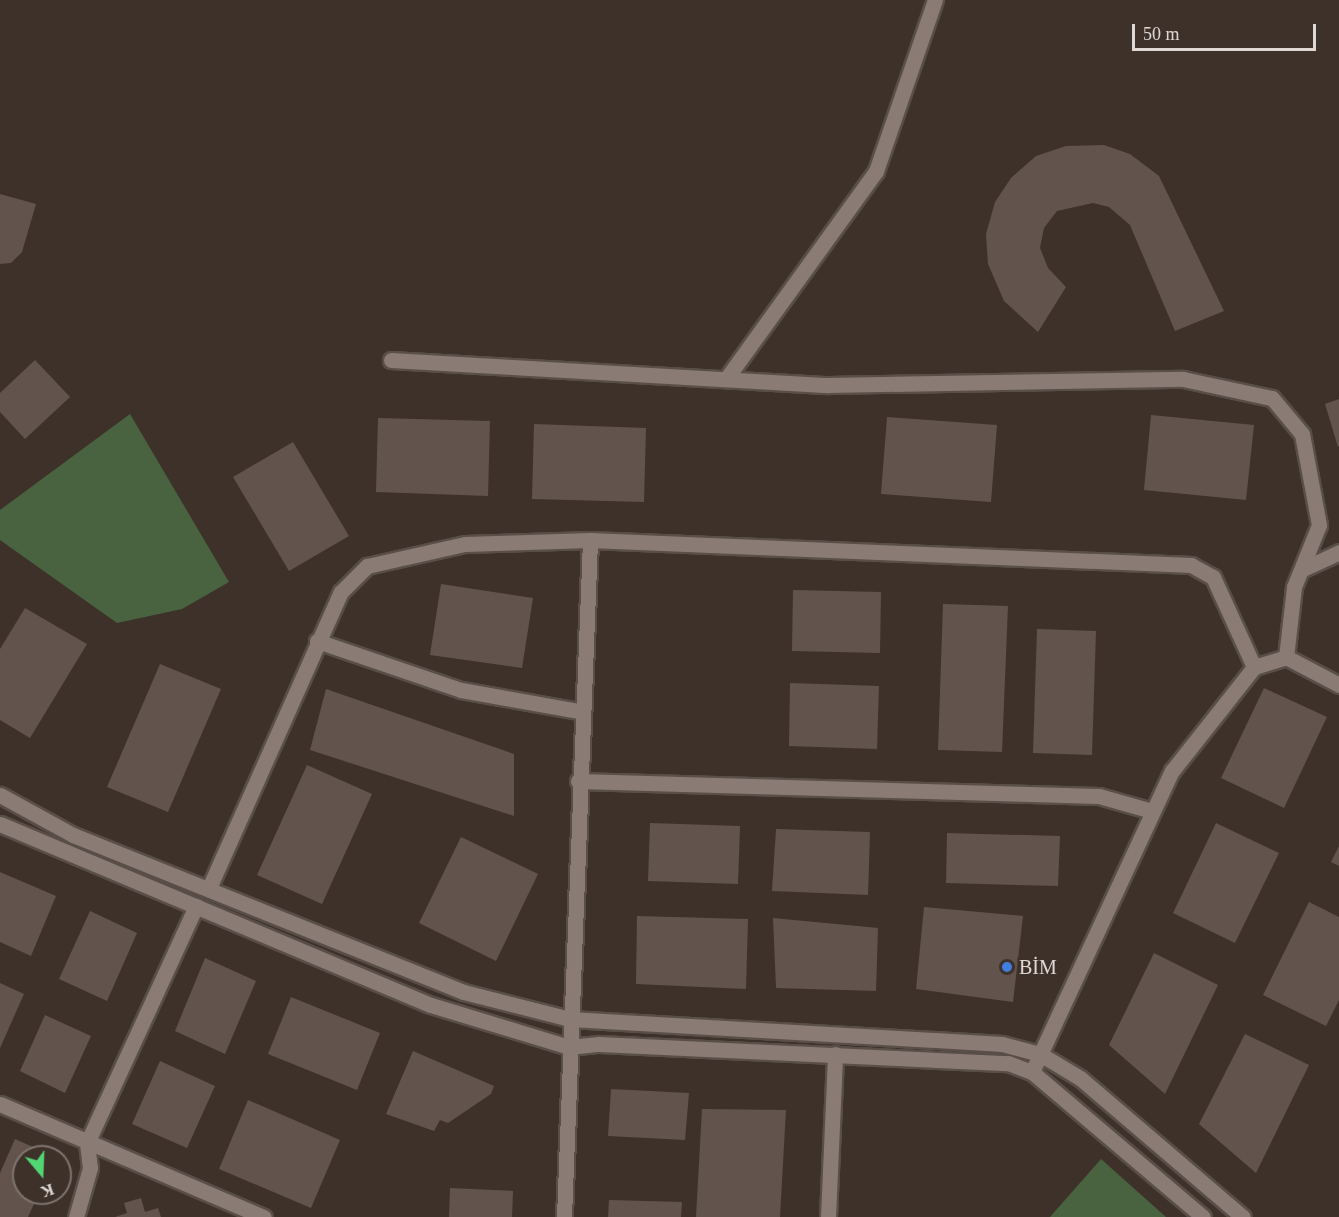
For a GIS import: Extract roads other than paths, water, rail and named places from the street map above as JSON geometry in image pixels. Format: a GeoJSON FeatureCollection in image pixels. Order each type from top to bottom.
{"type":"FeatureCollection","features":[{"type":"Feature","properties":{"kind":"street"},"geometry":{"type":"LineString","coordinates":[[726,379],[876,171],[935,0]]}},
{"type":"Feature","properties":{"kind":"street"},"geometry":{"type":"LineString","coordinates":[[391,360],[828,385],[1183,379],[1272,398],[1302,434],[1319,525],[1294,587],[1286,657]]}},
{"type":"Feature","properties":{"kind":"street"},"geometry":{"type":"LineString","coordinates":[[564,1217],[579,711],[590,540]]}},
{"type":"Feature","properties":{"kind":"street"},"geometry":{"type":"LineString","coordinates":[[209,888],[317,641],[341,592],[367,566],[465,544],[590,540],[1191,566],[1213,577],[1254,667]]}},
{"type":"Feature","properties":{"kind":"street"},"geometry":{"type":"LineString","coordinates":[[1303,569],[1339,552]]}},
{"type":"Feature","properties":{"kind":"street"},"geometry":{"type":"LineString","coordinates":[[317,641],[461,690],[579,711]]}},
{"type":"Feature","properties":{"kind":"street"},"geometry":{"type":"LineString","coordinates":[[1032,1072],[1172,771],[1254,667],[1286,657],[1339,685]]}},
{"type":"Feature","properties":{"kind":"street"},"geometry":{"type":"LineString","coordinates":[[578,781],[1099,796],[1152,812]]}},
{"type":"Feature","properties":{"kind":"street"},"geometry":{"type":"LineString","coordinates":[[0,795],[73,835],[464,992],[570,1019],[1002,1044],[1040,1054],[1080,1078],[1243,1217]]}},
{"type":"Feature","properties":{"kind":"street"},"geometry":{"type":"LineString","coordinates":[[0,824],[431,1005],[568,1047],[835,1054],[1008,1063],[1032,1072],[1203,1217]]}},
{"type":"Feature","properties":{"kind":"street"},"geometry":{"type":"LineString","coordinates":[[76,1217],[90,1168],[87,1143],[196,906]]}},
{"type":"Feature","properties":{"kind":"street"},"geometry":{"type":"LineString","coordinates":[[828,1217],[835,1054]]}},
{"type":"Feature","properties":{"kind":"street"},"geometry":{"type":"LineString","coordinates":[[0,1104],[264,1217]]}},
{"type":"Feature","properties":{"kind":"place","name":"BİM"},"geometry":{"type":"Point","coordinates":[1007,967]}}]}
